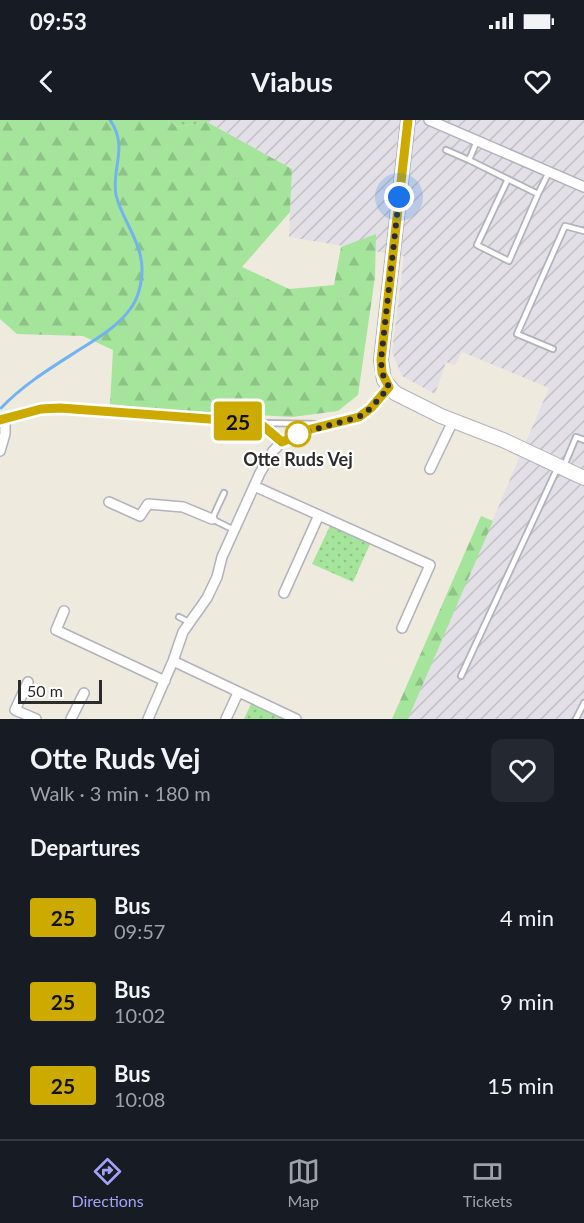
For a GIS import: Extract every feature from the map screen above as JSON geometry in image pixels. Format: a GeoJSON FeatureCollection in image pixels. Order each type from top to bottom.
{"type":"FeatureCollection","features":[{"type":"Feature","properties":{"kind":"street"},"geometry":{"type":"LineString","coordinates":[[408,120],[381,360],[382,373],[389,387],[417,404],[503,440],[584,478]]}},
{"type":"Feature","properties":{"kind":"street"},"geometry":{"type":"LineString","coordinates":[[429,120],[584,187]]}},
{"type":"Feature","properties":{"kind":"street"},"geometry":{"type":"LineString","coordinates":[[148,719],[183,632],[207,598],[217,577],[222,557],[266,462],[282,442],[311,429],[359,417],[371,408],[389,387]]}},
{"type":"Feature","properties":{"kind":"street"},"geometry":{"type":"LineString","coordinates":[[0,451],[5,434],[3,420],[41,409],[60,408],[250,422],[263,426],[282,442]]}},
{"type":"Feature","properties":{"kind":"street"},"geometry":{"type":"LineString","coordinates":[[430,469],[453,421]]}},
{"type":"Feature","properties":{"kind":"street"},"geometry":{"type":"LineString","coordinates":[[254,486],[430,564],[402,628]]}},
{"type":"Feature","properties":{"kind":"street"},"geometry":{"type":"LineString","coordinates":[[109,502],[140,516],[148,504],[183,507],[212,519]]}},
{"type":"Feature","properties":{"kind":"street"},"geometry":{"type":"LineString","coordinates":[[284,593],[319,515]]}},
{"type":"Feature","properties":{"kind":"street"},"geometry":{"type":"LineString","coordinates":[[64,611],[56,630],[165,681]]}},
{"type":"Feature","properties":{"kind":"street"},"geometry":{"type":"LineString","coordinates":[[173,661],[296,719]]}},
{"type":"Feature","properties":{"kind":"street"},"geometry":{"type":"LineString","coordinates":[[28,682],[15,710],[36,719]]}},
{"type":"Feature","properties":{"kind":"street"},"geometry":{"type":"LineString","coordinates":[[71,719],[84,693]]}},
{"type":"Feature","properties":{"kind":"street"},"geometry":{"type":"LineString","coordinates":[[226,719],[238,693]]}},
{"type":"Feature","properties":{"kind":"lane"},"geometry":{"type":"LineString","coordinates":[[469,160],[477,141]]}},
{"type":"Feature","properties":{"kind":"lane"},"geometry":{"type":"LineString","coordinates":[[446,150],[538,194]]}},
{"type":"Feature","properties":{"kind":"lane"},"geometry":{"type":"LineString","coordinates":[[508,179],[477,244],[509,261],[549,172]]}},
{"type":"Feature","properties":{"kind":"lane"},"geometry":{"type":"LineString","coordinates":[[553,349],[518,334],[565,226],[584,231]]}},
{"type":"Feature","properties":{"kind":"lane"},"geometry":{"type":"LineString","coordinates":[[250,422],[336,423]]}},
{"type":"Feature","properties":{"kind":"lane"},"geometry":{"type":"LineString","coordinates":[[461,676],[560,467],[576,437],[584,440]]}},
{"type":"Feature","properties":{"kind":"lane"},"geometry":{"type":"LineString","coordinates":[[224,493],[212,519],[234,530]]}},
{"type":"Feature","properties":{"kind":"lane"},"geometry":{"type":"LineString","coordinates":[[179,617],[189,622]]}},
{"type":"Feature","properties":{"kind":"lane"},"geometry":{"type":"LineString","coordinates":[[576,719],[584,703]]}},
{"type":"Feature","properties":{"kind":"shaded area"},"geometry":{"type":"Polygon","coordinates":[[[208,120],[584,120],[584,719],[408,719],[549,388],[462,352],[455,365],[446,362],[435,394],[402,376],[392,352],[404,256],[289,237],[292,169],[207,122],[208,120]]]}},
{"type":"Feature","properties":{"kind":"green space"},"geometry":{"type":"Polygon","coordinates":[[[0,120],[168,120],[177,127],[207,122],[292,169],[290,212],[242,267],[289,289],[334,285],[341,247],[376,234],[375,277],[358,395],[338,411],[292,417],[168,410],[110,404],[113,350],[83,336],[17,334],[0,319],[0,120]]]}},
{"type":"Feature","properties":{"kind":"green space"},"geometry":{"type":"Polygon","coordinates":[[[168,120],[208,120],[177,127],[168,120]]]}},
{"type":"Feature","properties":{"kind":"green space"},"geometry":{"type":"Polygon","coordinates":[[[481,516],[493,521],[408,719],[392,719],[481,516]]]}},
{"type":"Feature","properties":{"kind":"green space"},"geometry":{"type":"Polygon","coordinates":[[[330,526],[370,544],[353,582],[312,564],[330,526]]]}},
{"type":"Feature","properties":{"kind":"green space"},"geometry":{"type":"Polygon","coordinates":[[[252,702],[288,719],[244,719],[252,702]]]}},
{"type":"Feature","properties":{"kind":"waterway"},"geometry":{"type":"LineString","coordinates":[[1,408],[50,368],[115,325],[126,314],[137,297],[142,278],[142,265],[137,243],[116,195],[119,149],[116,130],[110,120]]}},
{"type":"Feature","properties":{"kind":"bus line","name":"25"},"geometry":{"type":"LineString","coordinates":[[0,420],[41,409],[60,408],[250,422],[263,426],[282,442],[311,429],[350,421],[368,411],[389,387],[384,380],[381,360],[408,120]]}},
{"type":"Feature","properties":{"kind":"place","name":"Otte Ruds Vej"},"geometry":{"type":"Point","coordinates":[298,434]}},
{"type":"Feature","properties":{"kind":"route"},"geometry":{"type":"LineString","coordinates":[[298,434],[359,417],[379,400],[389,387],[384,380],[381,360],[399,197]]}}]}
